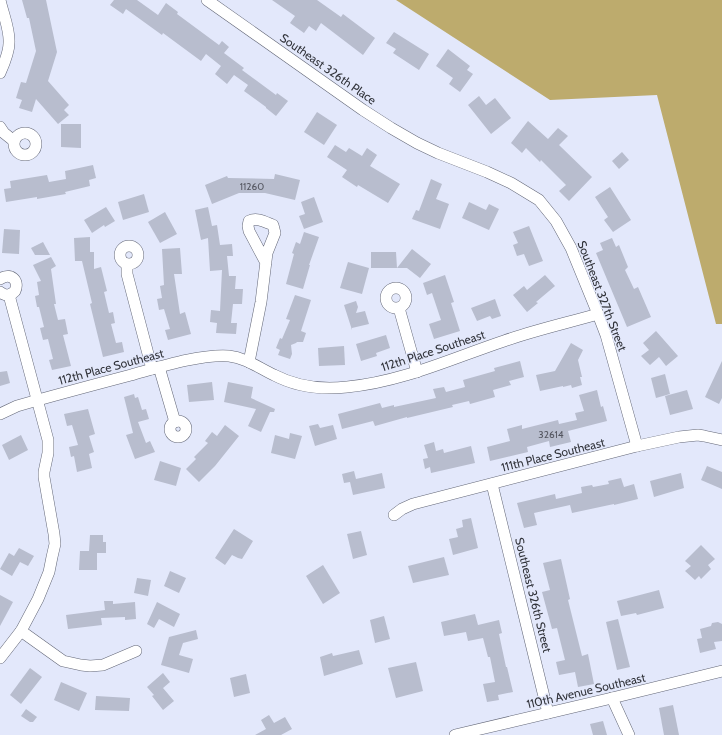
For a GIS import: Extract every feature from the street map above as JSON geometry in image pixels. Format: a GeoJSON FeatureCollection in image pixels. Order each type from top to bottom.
{"type":"FeatureCollection","features":[{"type":"Feature","properties":{"kind":"street","name":"Southeast 326th Place"},"geometry":{"type":"LineString","coordinates":[[207,0],[362,110],[417,143],[438,153]]}},
{"type":"Feature","properties":{"kind":"street"},"geometry":{"type":"LineString","coordinates":[[0,4],[8,29],[9,43],[0,73]]}},
{"type":"Feature","properties":{"kind":"street"},"geometry":{"type":"LineString","coordinates":[[0,127],[4,133],[14,141]]}},
{"type":"Feature","properties":{"kind":"street","name":"Southeast 327th Street"},"geometry":{"type":"LineString","coordinates":[[438,153],[511,183],[538,200],[556,221],[571,248],[606,335],[637,446]]}},
{"type":"Feature","properties":{"kind":"street"},"geometry":{"type":"LineString","coordinates":[[249,362],[261,302],[266,263]]}},
{"type":"Feature","properties":{"kind":"street"},"geometry":{"type":"LineString","coordinates":[[127,264],[127,274],[155,368],[175,422]]}},
{"type":"Feature","properties":{"kind":"street"},"geometry":{"type":"LineString","coordinates":[[0,280],[5,276],[8,276],[14,279],[16,285],[16,288],[12,294],[5,293],[48,440],[48,453],[44,477],[53,524],[55,544],[49,572],[38,599],[21,630],[0,658]]}},
{"type":"Feature","properties":{"kind":"street"},"geometry":{"type":"LineString","coordinates":[[399,308],[418,372]]}},
{"type":"Feature","properties":{"kind":"street","name":"112th Place Southeast"},"geometry":{"type":"LineString","coordinates":[[0,414],[17,406],[37,400],[155,368],[211,356],[235,357],[249,362],[290,382],[301,385],[319,388],[357,386],[418,372],[505,340],[598,314]]}},
{"type":"Feature","properties":{"kind":"street","name":"111th Place Southeast"},"geometry":{"type":"LineString","coordinates":[[394,515],[413,504],[637,446],[679,437],[698,435],[709,436],[722,440]]}},
{"type":"Feature","properties":{"kind":"street","name":"Southeast 326th Street"},"geometry":{"type":"LineString","coordinates":[[492,484],[548,713]]}},
{"type":"Feature","properties":{"kind":"street"},"geometry":{"type":"LineString","coordinates":[[21,630],[63,661],[80,665],[103,665],[136,651]]}},
{"type":"Feature","properties":{"kind":"street","name":"110th Avenue Southeast"},"geometry":{"type":"LineString","coordinates":[[456,735],[471,733],[722,671]]}},
{"type":"Feature","properties":{"kind":"street"},"geometry":{"type":"LineString","coordinates":[[612,698],[629,735]]}},
{"type":"Feature","properties":{"kind":"shaded area"},"geometry":{"type":"Polygon","coordinates":[[[396,0],[722,0],[722,324],[716,324],[657,95],[550,100],[396,0]]]}},
{"type":"Feature","properties":{"kind":"building"},"geometry":{"type":"Polygon","coordinates":[[[22,0],[46,0],[57,52],[48,81],[69,105],[64,110],[69,115],[58,124],[36,99],[32,112],[19,108],[22,100],[16,98],[21,82],[26,83],[36,51],[29,18],[27,18],[22,0]]]}},
{"type":"Feature","properties":{"kind":"building"},"geometry":{"type":"Polygon","coordinates":[[[114,0],[137,0],[158,15],[166,3],[178,12],[177,14],[219,45],[222,41],[229,47],[224,53],[244,68],[242,70],[276,95],[277,93],[288,101],[276,116],[244,91],[248,85],[234,75],[227,84],[215,74],[221,66],[206,54],[201,61],[163,33],[162,35],[126,9],[123,14],[110,5],[114,0]]]}},
{"type":"Feature","properties":{"kind":"building"},"geometry":{"type":"Polygon","coordinates":[[[272,0],[317,0],[341,17],[343,14],[375,38],[363,55],[321,23],[316,31],[309,26],[304,33],[290,23],[295,16],[272,0]]]}},
{"type":"Feature","properties":{"kind":"building"},"geometry":{"type":"Polygon","coordinates":[[[394,32],[429,54],[419,70],[393,53],[396,49],[386,43],[394,32]]]}},
{"type":"Feature","properties":{"kind":"building"},"geometry":{"type":"Polygon","coordinates":[[[448,49],[470,66],[467,70],[473,74],[460,92],[449,84],[453,78],[436,66],[448,49]]]}},
{"type":"Feature","properties":{"kind":"building"},"geometry":{"type":"Polygon","coordinates":[[[479,96],[486,105],[495,98],[511,118],[491,134],[468,105],[479,96]]]}},
{"type":"Feature","properties":{"kind":"building"},"geometry":{"type":"Polygon","coordinates":[[[317,112],[337,125],[324,145],[304,132],[317,112]]]}},
{"type":"Feature","properties":{"kind":"building"},"geometry":{"type":"Polygon","coordinates":[[[528,121],[548,139],[558,128],[568,136],[559,145],[592,177],[569,201],[559,191],[566,185],[541,160],[540,162],[526,148],[522,153],[511,143],[528,121]]]}},
{"type":"Feature","properties":{"kind":"building"},"geometry":{"type":"Polygon","coordinates":[[[61,124],[81,124],[81,148],[61,147],[61,124]]]}},
{"type":"Feature","properties":{"kind":"building"},"geometry":{"type":"Polygon","coordinates":[[[335,145],[346,152],[349,148],[362,156],[367,148],[377,155],[370,166],[400,184],[388,203],[358,185],[357,187],[342,177],[347,170],[327,157],[335,145]]]}},
{"type":"Feature","properties":{"kind":"building"},"geometry":{"type":"Polygon","coordinates":[[[622,152],[629,160],[619,169],[612,161],[622,152]]]}},
{"type":"Feature","properties":{"kind":"building"},"geometry":{"type":"Polygon","coordinates":[[[93,165],[96,178],[89,180],[90,186],[65,192],[66,194],[6,202],[4,189],[11,188],[10,181],[47,175],[49,182],[66,179],[65,171],[93,165]]]}},
{"type":"Feature","properties":{"kind":"building"},"geometry":{"type":"Polygon","coordinates":[[[275,174],[300,180],[295,200],[265,193],[239,193],[212,204],[205,185],[227,176],[228,178],[274,179],[275,174]]]}},
{"type":"Feature","properties":{"kind":"building"},"geometry":{"type":"Polygon","coordinates":[[[431,179],[442,184],[436,199],[449,204],[440,229],[412,219],[416,210],[419,211],[431,179]]]}},
{"type":"Feature","properties":{"kind":"building"},"geometry":{"type":"Polygon","coordinates":[[[610,187],[631,220],[613,232],[604,220],[608,217],[595,197],[610,187]]]}},
{"type":"Feature","properties":{"kind":"building"},"geometry":{"type":"Polygon","coordinates":[[[144,194],[149,212],[123,220],[118,202],[144,194]]]}},
{"type":"Feature","properties":{"kind":"building"},"geometry":{"type":"Polygon","coordinates":[[[314,197],[323,222],[304,229],[299,216],[305,214],[301,202],[314,197]]]}},
{"type":"Feature","properties":{"kind":"building"},"geometry":{"type":"Polygon","coordinates":[[[469,202],[486,210],[489,204],[499,209],[489,230],[462,218],[469,202]]]}},
{"type":"Feature","properties":{"kind":"building"},"geometry":{"type":"Polygon","coordinates":[[[106,207],[115,221],[105,227],[104,225],[92,233],[84,220],[106,207]]]}},
{"type":"Feature","properties":{"kind":"building"},"geometry":{"type":"Polygon","coordinates":[[[208,207],[212,226],[217,225],[220,245],[232,244],[233,256],[227,256],[229,276],[236,276],[235,289],[243,289],[242,304],[233,304],[231,323],[237,323],[236,334],[216,333],[217,323],[210,322],[211,310],[220,311],[222,270],[210,271],[208,238],[201,240],[195,210],[208,207]]]}},
{"type":"Feature","properties":{"kind":"building"},"geometry":{"type":"Polygon","coordinates":[[[165,212],[177,234],[160,243],[148,222],[165,212]]]}},
{"type":"Feature","properties":{"kind":"building"},"geometry":{"type":"Polygon","coordinates":[[[529,226],[543,261],[529,266],[524,254],[517,256],[513,245],[518,243],[513,232],[529,226]]]}},
{"type":"Feature","properties":{"kind":"building"},"geometry":{"type":"Polygon","coordinates":[[[4,229],[20,230],[19,254],[2,253],[4,229]]]}},
{"type":"Feature","properties":{"kind":"building"},"geometry":{"type":"Polygon","coordinates":[[[304,232],[319,237],[309,265],[303,289],[286,284],[294,254],[292,253],[296,242],[300,244],[304,232]]]}},
{"type":"Feature","properties":{"kind":"building"},"geometry":{"type":"Polygon","coordinates":[[[90,237],[90,252],[94,252],[94,269],[101,267],[107,291],[104,292],[109,313],[113,312],[115,323],[111,324],[116,343],[122,342],[124,352],[103,357],[90,304],[92,303],[82,261],[75,261],[74,238],[90,237]]]}},
{"type":"Feature","properties":{"kind":"building"},"geometry":{"type":"Polygon","coordinates":[[[612,238],[616,247],[619,245],[628,267],[625,270],[634,289],[638,287],[651,317],[627,327],[596,253],[603,250],[600,243],[612,238]]]}},
{"type":"Feature","properties":{"kind":"building"},"geometry":{"type":"Polygon","coordinates":[[[43,242],[50,255],[35,255],[31,248],[43,242]]]}},
{"type":"Feature","properties":{"kind":"building"},"geometry":{"type":"Polygon","coordinates":[[[180,248],[182,274],[174,274],[180,314],[185,312],[191,334],[168,340],[165,330],[170,329],[164,309],[159,310],[157,299],[162,298],[160,286],[164,285],[162,249],[180,248]]]}},
{"type":"Feature","properties":{"kind":"building"},"geometry":{"type":"Polygon","coordinates":[[[412,249],[431,264],[420,278],[407,268],[397,268],[412,249]]]}},
{"type":"Feature","properties":{"kind":"building"},"geometry":{"type":"Polygon","coordinates":[[[371,252],[396,252],[397,268],[371,268],[371,252]]]}},
{"type":"Feature","properties":{"kind":"building"},"geometry":{"type":"Polygon","coordinates":[[[51,257],[56,266],[51,269],[56,304],[54,304],[58,320],[65,319],[68,334],[63,335],[71,366],[52,370],[49,360],[53,359],[48,339],[43,340],[40,328],[44,327],[35,296],[39,295],[37,282],[41,281],[33,265],[51,257]]]}},
{"type":"Feature","properties":{"kind":"building"},"geometry":{"type":"Polygon","coordinates":[[[348,262],[369,268],[362,294],[340,288],[348,262]]]}},
{"type":"Feature","properties":{"kind":"building"},"geometry":{"type":"Polygon","coordinates":[[[445,275],[454,302],[451,303],[460,331],[434,339],[429,324],[441,320],[432,293],[427,295],[423,283],[445,275]]]}},
{"type":"Feature","properties":{"kind":"building"},"geometry":{"type":"Polygon","coordinates":[[[545,275],[555,286],[536,302],[538,303],[527,312],[513,295],[524,286],[527,290],[545,275]]]}},
{"type":"Feature","properties":{"kind":"building"},"geometry":{"type":"Polygon","coordinates":[[[295,295],[311,300],[301,331],[306,333],[303,342],[297,342],[291,345],[292,354],[290,359],[278,355],[280,350],[276,348],[280,338],[282,339],[290,320],[286,319],[295,295]]]}},
{"type":"Feature","properties":{"kind":"building"},"geometry":{"type":"Polygon","coordinates":[[[495,299],[501,316],[492,319],[490,316],[477,321],[471,308],[495,299]]]}},
{"type":"Feature","properties":{"kind":"building"},"geometry":{"type":"Polygon","coordinates":[[[356,301],[358,307],[356,313],[365,311],[369,324],[352,328],[352,330],[344,305],[356,301]]]}},
{"type":"Feature","properties":{"kind":"building"},"geometry":{"type":"Polygon","coordinates":[[[656,331],[678,356],[666,366],[659,357],[650,365],[641,356],[649,350],[643,343],[656,331]]]}},
{"type":"Feature","properties":{"kind":"building"},"geometry":{"type":"Polygon","coordinates":[[[386,335],[390,348],[376,353],[377,356],[361,361],[356,344],[386,335]]]}},
{"type":"Feature","properties":{"kind":"building"},"geometry":{"type":"Polygon","coordinates":[[[571,343],[583,350],[578,360],[582,377],[580,377],[582,385],[572,388],[571,385],[563,386],[540,391],[536,375],[555,371],[571,343]]]}},
{"type":"Feature","properties":{"kind":"building"},"geometry":{"type":"Polygon","coordinates":[[[344,346],[345,365],[319,366],[318,348],[344,346]]]}},
{"type":"Feature","properties":{"kind":"building"},"geometry":{"type":"Polygon","coordinates":[[[520,361],[524,377],[509,381],[511,385],[493,390],[495,397],[470,404],[469,401],[452,405],[453,407],[375,426],[373,421],[342,429],[338,414],[380,403],[382,408],[394,405],[394,407],[436,398],[433,389],[444,387],[446,392],[465,387],[463,380],[495,371],[494,368],[520,361]]]}},
{"type":"Feature","properties":{"kind":"building"},"geometry":{"type":"Polygon","coordinates":[[[722,361],[722,398],[719,404],[705,397],[722,361]]]}},
{"type":"Feature","properties":{"kind":"building"},"geometry":{"type":"Polygon","coordinates":[[[7,371],[10,383],[0,386],[0,372],[7,371]]]}},
{"type":"Feature","properties":{"kind":"building"},"geometry":{"type":"Polygon","coordinates":[[[665,374],[670,394],[656,398],[651,378],[665,374]]]}},
{"type":"Feature","properties":{"kind":"building"},"geometry":{"type":"Polygon","coordinates":[[[212,382],[214,400],[189,402],[187,385],[212,382]]]}},
{"type":"Feature","properties":{"kind":"building"},"geometry":{"type":"Polygon","coordinates":[[[228,382],[253,387],[251,398],[275,409],[274,412],[270,412],[261,432],[248,426],[256,409],[224,402],[228,382]]]}},
{"type":"Feature","properties":{"kind":"building"},"geometry":{"type":"Polygon","coordinates":[[[597,390],[601,407],[603,406],[607,421],[568,431],[571,442],[550,447],[549,441],[527,447],[528,452],[490,461],[487,447],[510,441],[507,429],[522,425],[522,429],[558,420],[559,424],[577,420],[575,413],[584,411],[579,395],[597,390]]]}},
{"type":"Feature","properties":{"kind":"building"},"geometry":{"type":"Polygon","coordinates":[[[687,390],[693,409],[670,415],[665,396],[687,390]]]}},
{"type":"Feature","properties":{"kind":"building"},"geometry":{"type":"Polygon","coordinates":[[[134,394],[135,398],[138,397],[142,410],[146,409],[149,419],[138,422],[146,443],[150,441],[155,452],[135,459],[126,435],[133,433],[124,397],[134,394]]]}},
{"type":"Feature","properties":{"kind":"building"},"geometry":{"type":"Polygon","coordinates":[[[88,409],[95,434],[89,436],[94,452],[89,454],[92,468],[77,472],[74,456],[71,457],[69,447],[78,445],[72,425],[67,426],[64,414],[88,409]]]}},
{"type":"Feature","properties":{"kind":"building"},"geometry":{"type":"Polygon","coordinates":[[[318,424],[320,428],[333,425],[337,439],[315,446],[309,426],[318,424]]]}},
{"type":"Feature","properties":{"kind":"building"},"geometry":{"type":"Polygon","coordinates":[[[225,425],[239,436],[215,466],[199,482],[186,469],[196,459],[194,457],[208,443],[205,441],[212,432],[217,436],[225,425]]]}},
{"type":"Feature","properties":{"kind":"building"},"geometry":{"type":"Polygon","coordinates":[[[290,433],[302,436],[295,459],[271,453],[275,435],[289,439],[290,433]]]}},
{"type":"Feature","properties":{"kind":"building"},"geometry":{"type":"Polygon","coordinates":[[[21,435],[28,450],[9,460],[2,445],[21,435]]]}},
{"type":"Feature","properties":{"kind":"building"},"geometry":{"type":"Polygon","coordinates":[[[434,442],[436,451],[443,449],[444,453],[471,446],[475,463],[431,473],[430,467],[425,469],[423,459],[428,458],[424,445],[434,442]]]}},
{"type":"Feature","properties":{"kind":"building"},"geometry":{"type":"Polygon","coordinates":[[[160,461],[181,468],[176,486],[154,480],[160,461]]]}},
{"type":"Feature","properties":{"kind":"building"},"geometry":{"type":"Polygon","coordinates":[[[707,466],[722,472],[722,489],[701,480],[707,466]]]}},
{"type":"Feature","properties":{"kind":"building"},"geometry":{"type":"Polygon","coordinates":[[[354,471],[356,479],[382,473],[385,488],[353,495],[350,482],[344,483],[342,474],[354,471]]]}},
{"type":"Feature","properties":{"kind":"building"},"geometry":{"type":"Polygon","coordinates":[[[681,473],[684,488],[654,497],[650,481],[681,473]]]}},
{"type":"Feature","properties":{"kind":"building"},"geometry":{"type":"Polygon","coordinates":[[[621,478],[624,487],[634,484],[638,499],[572,513],[570,505],[534,513],[537,525],[524,528],[517,503],[555,494],[556,499],[582,493],[581,487],[592,485],[593,487],[609,484],[608,481],[621,478]]]}},
{"type":"Feature","properties":{"kind":"building"},"geometry":{"type":"Polygon","coordinates":[[[471,518],[478,548],[453,555],[449,539],[458,537],[456,529],[463,527],[462,520],[471,518]]]}},
{"type":"Feature","properties":{"kind":"building"},"geometry":{"type":"Polygon","coordinates":[[[234,529],[253,541],[242,559],[232,555],[225,565],[215,558],[234,529]]]}},
{"type":"Feature","properties":{"kind":"building"},"geometry":{"type":"Polygon","coordinates":[[[361,531],[367,555],[353,559],[347,534],[361,531]]]}},
{"type":"Feature","properties":{"kind":"building"},"geometry":{"type":"Polygon","coordinates":[[[90,535],[103,535],[103,542],[106,542],[106,553],[97,553],[97,570],[79,570],[80,551],[89,551],[90,535]]]}},
{"type":"Feature","properties":{"kind":"building"},"geometry":{"type":"Polygon","coordinates":[[[701,545],[715,559],[708,565],[711,569],[701,579],[699,576],[695,580],[685,571],[691,566],[685,561],[701,545]]]}},
{"type":"Feature","properties":{"kind":"building"},"geometry":{"type":"Polygon","coordinates":[[[19,548],[34,556],[28,566],[20,562],[12,576],[0,569],[9,553],[14,556],[19,548]]]}},
{"type":"Feature","properties":{"kind":"building"},"geometry":{"type":"Polygon","coordinates":[[[444,557],[449,575],[413,583],[408,566],[444,557]]]}},
{"type":"Feature","properties":{"kind":"building"},"geometry":{"type":"Polygon","coordinates":[[[561,559],[570,599],[568,600],[582,656],[588,654],[594,684],[578,687],[575,672],[559,675],[556,662],[565,660],[557,628],[552,629],[542,592],[550,590],[543,563],[561,559]]]}},
{"type":"Feature","properties":{"kind":"building"},"geometry":{"type":"Polygon","coordinates":[[[323,565],[340,593],[323,604],[306,576],[323,565]]]}},
{"type":"Feature","properties":{"kind":"building"},"geometry":{"type":"Polygon","coordinates":[[[170,571],[186,578],[179,593],[164,586],[170,571]]]}},
{"type":"Feature","properties":{"kind":"building"},"geometry":{"type":"Polygon","coordinates":[[[137,578],[151,580],[148,596],[134,593],[137,578]]]}},
{"type":"Feature","properties":{"kind":"building"},"geometry":{"type":"Polygon","coordinates":[[[659,590],[664,608],[637,615],[636,613],[621,616],[617,601],[659,590]]]}},
{"type":"Feature","properties":{"kind":"building"},"geometry":{"type":"Polygon","coordinates":[[[0,595],[13,602],[0,626],[0,595]]]}},
{"type":"Feature","properties":{"kind":"building"},"geometry":{"type":"Polygon","coordinates":[[[104,601],[113,601],[113,604],[135,602],[136,619],[125,620],[125,617],[101,618],[102,625],[68,629],[66,615],[105,610],[104,601]]]}},
{"type":"Feature","properties":{"kind":"building"},"geometry":{"type":"Polygon","coordinates":[[[157,602],[180,614],[174,627],[159,619],[154,628],[147,624],[157,602]]]}},
{"type":"Feature","properties":{"kind":"building"},"geometry":{"type":"Polygon","coordinates":[[[475,614],[478,625],[499,620],[502,633],[499,634],[513,692],[498,695],[499,700],[487,702],[483,684],[495,682],[490,657],[488,657],[483,638],[468,641],[466,632],[444,636],[441,622],[475,614]]]}},
{"type":"Feature","properties":{"kind":"building"},"geometry":{"type":"Polygon","coordinates":[[[384,616],[390,639],[375,643],[370,620],[384,616]]]}},
{"type":"Feature","properties":{"kind":"building"},"geometry":{"type":"Polygon","coordinates":[[[618,619],[630,667],[617,670],[606,622],[618,619]]]}},
{"type":"Feature","properties":{"kind":"building"},"geometry":{"type":"Polygon","coordinates":[[[718,622],[722,624],[722,641],[714,642],[716,649],[700,653],[697,639],[702,638],[700,629],[711,626],[712,623],[718,622]]]}},
{"type":"Feature","properties":{"kind":"building"},"geometry":{"type":"Polygon","coordinates":[[[196,630],[198,639],[183,643],[179,655],[193,659],[189,673],[161,665],[169,637],[196,630]]]}},
{"type":"Feature","properties":{"kind":"building"},"geometry":{"type":"Polygon","coordinates":[[[359,650],[363,664],[324,676],[320,657],[332,653],[333,656],[359,650]]]}},
{"type":"Feature","properties":{"kind":"building"},"geometry":{"type":"Polygon","coordinates":[[[416,662],[423,691],[396,698],[388,668],[416,662]]]}},
{"type":"Feature","properties":{"kind":"building"},"geometry":{"type":"Polygon","coordinates":[[[30,668],[42,677],[21,704],[10,695],[30,668]]]}},
{"type":"Feature","properties":{"kind":"building"},"geometry":{"type":"Polygon","coordinates":[[[163,673],[170,682],[163,688],[174,701],[163,710],[147,687],[163,673]]]}},
{"type":"Feature","properties":{"kind":"building"},"geometry":{"type":"Polygon","coordinates":[[[246,674],[250,693],[234,697],[230,678],[246,674]]]}},
{"type":"Feature","properties":{"kind":"building"},"geometry":{"type":"Polygon","coordinates":[[[61,682],[87,693],[79,711],[54,700],[61,682]]]}},
{"type":"Feature","properties":{"kind":"building"},"geometry":{"type":"Polygon","coordinates":[[[96,696],[130,698],[129,711],[95,710],[96,696]]]}},
{"type":"Feature","properties":{"kind":"building"},"geometry":{"type":"Polygon","coordinates":[[[673,705],[679,735],[664,735],[659,708],[673,705]]]}},
{"type":"Feature","properties":{"kind":"building"},"geometry":{"type":"Polygon","coordinates":[[[26,709],[37,717],[33,722],[30,722],[21,716],[26,709]]]}},
{"type":"Feature","properties":{"kind":"building"},"geometry":{"type":"Polygon","coordinates":[[[269,715],[274,723],[285,717],[292,729],[281,735],[255,735],[266,729],[261,720],[269,715]]]}},
{"type":"Feature","properties":{"kind":"building"},"geometry":{"type":"Polygon","coordinates":[[[603,721],[607,735],[593,735],[590,724],[603,721]]]}}]}
